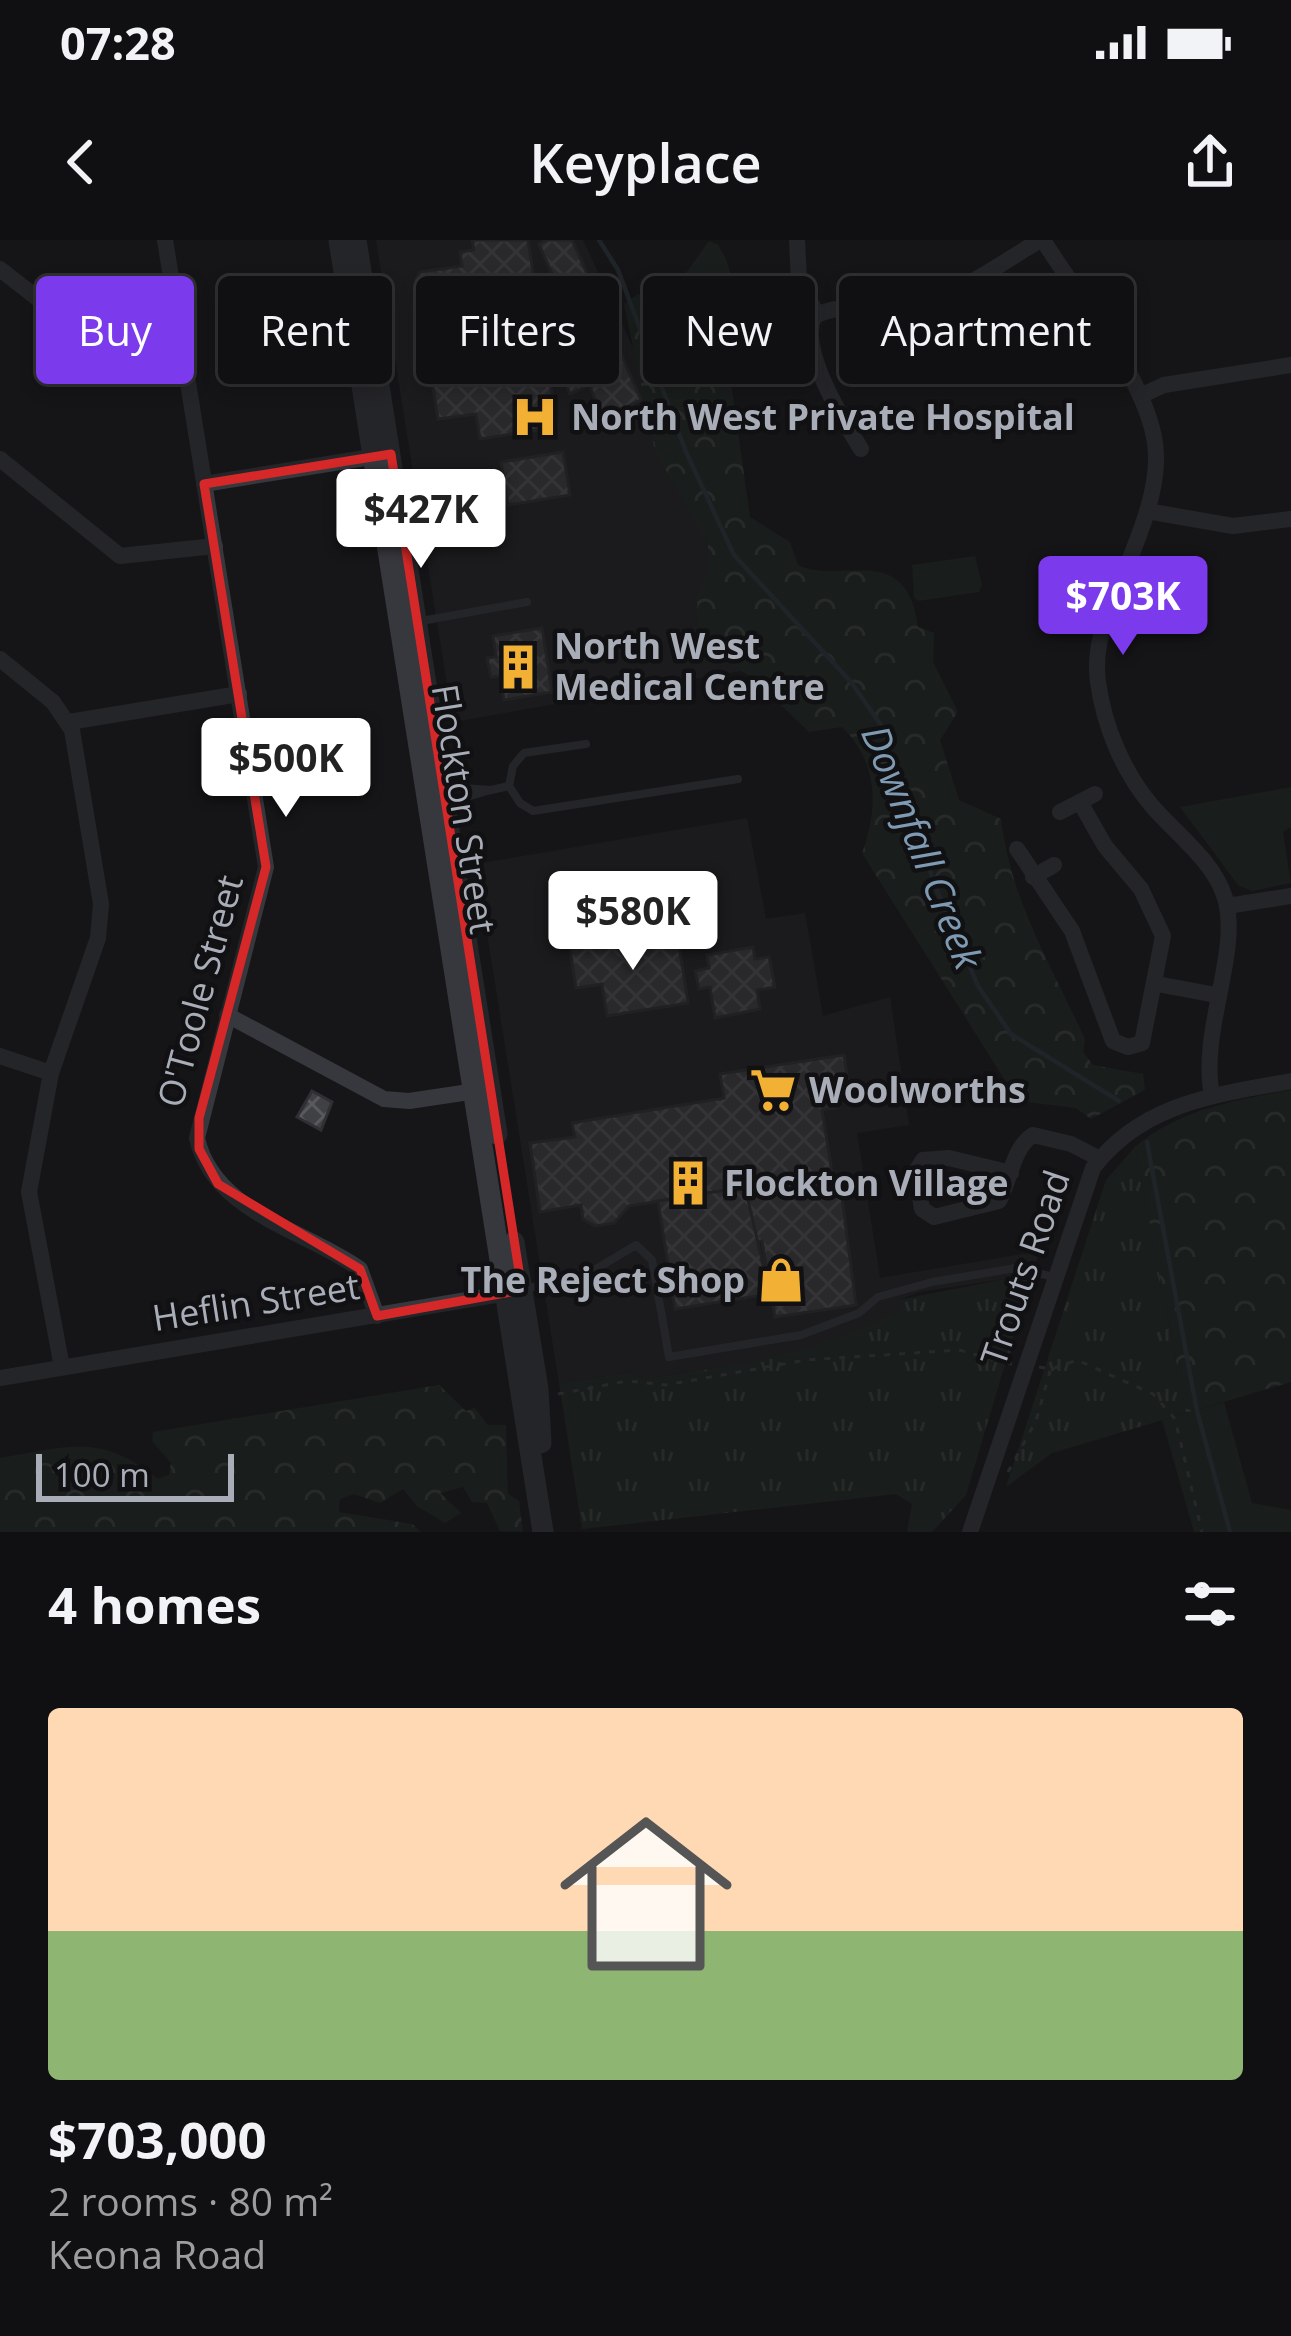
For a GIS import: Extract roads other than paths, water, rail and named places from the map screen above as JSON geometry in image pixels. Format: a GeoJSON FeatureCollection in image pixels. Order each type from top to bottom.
{"type":"FeatureCollection","features":[{"type":"Feature","properties":{"kind":"street","name":"O'Toole Street"},"geometry":{"type":"LineString","coordinates":[[165,240],[171,276]]}},
{"type":"Feature","properties":{"kind":"street","name":"Flockton Street"},"geometry":{"type":"LineString","coordinates":[[339,240],[419,622],[514,1291],[543,1532]]}},
{"type":"Feature","properties":{"kind":"street","name":"Flockton Street"},"geometry":{"type":"LineString","coordinates":[[356,240],[382,456],[476,1090],[553,1532]]}},
{"type":"Feature","properties":{"kind":"street"},"geometry":{"type":"LineString","coordinates":[[797,240],[800,288],[817,314]]}},
{"type":"Feature","properties":{"kind":"street"},"geometry":{"type":"LineString","coordinates":[[817,314],[891,309],[940,297],[1041,240],[1140,397],[1156,456],[1147,511],[1100,634],[1096,664],[1102,703],[1133,780],[1208,867],[1227,906],[1206,1057],[1212,1096]]}},
{"type":"Feature","properties":{"kind":"street"},"geometry":{"type":"LineString","coordinates":[[0,269],[36,297]]}},
{"type":"Feature","properties":{"kind":"street"},"geometry":{"type":"LineString","coordinates":[[817,314],[810,326],[812,345],[832,400],[861,448]]}},
{"type":"Feature","properties":{"kind":"street"},"geometry":{"type":"LineString","coordinates":[[1140,397],[1164,386],[1291,365]]}},
{"type":"Feature","properties":{"kind":"street","name":"O'Toole Street"},"geometry":{"type":"LineString","coordinates":[[188,384],[266,867],[199,1118],[206,1168],[225,1191],[360,1269],[376,1316]]}},
{"type":"Feature","properties":{"kind":"street"},"geometry":{"type":"LineString","coordinates":[[204,484],[382,456]]}},
{"type":"Feature","properties":{"kind":"street"},"geometry":{"type":"LineString","coordinates":[[0,459],[120,556],[214,546]]}},
{"type":"Feature","properties":{"kind":"street"},"geometry":{"type":"LineString","coordinates":[[1147,511],[1233,526],[1291,519]]}},
{"type":"Feature","properties":{"kind":"street"},"geometry":{"type":"LineString","coordinates":[[0,659],[69,722],[102,916],[51,1073],[28,1202],[62,1367]]}},
{"type":"Feature","properties":{"kind":"street"},"geometry":{"type":"LineString","coordinates":[[69,722],[239,694]]}},
{"type":"Feature","properties":{"kind":"street"},"geometry":{"type":"LineString","coordinates":[[1016,849],[1072,931],[1118,1045],[1133,1047],[1145,1040],[1164,943],[1160,926],[1088,798],[1060,812]]}},
{"type":"Feature","properties":{"kind":"street"},"geometry":{"type":"LineString","coordinates":[[1033,877],[1054,865]]}},
{"type":"Feature","properties":{"kind":"street"},"geometry":{"type":"LineString","coordinates":[[1227,906],[1291,896]]}},
{"type":"Feature","properties":{"kind":"street"},"geometry":{"type":"LineString","coordinates":[[1156,984],[1216,995]]}},
{"type":"Feature","properties":{"kind":"street"},"geometry":{"type":"LineString","coordinates":[[227,1015],[383,1099],[409,1101],[476,1090]]}},
{"type":"Feature","properties":{"kind":"street"},"geometry":{"type":"LineString","coordinates":[[0,1056],[51,1073]]}},
{"type":"Feature","properties":{"kind":"street","name":"Trouts Road"},"geometry":{"type":"LineString","coordinates":[[970,1532],[1084,1186],[1100,1159],[1144,1119],[1212,1096],[1291,1081]]}},
{"type":"Feature","properties":{"kind":"street"},"geometry":{"type":"LineString","coordinates":[[1011,1173],[949,1158],[923,1160],[916,1171],[922,1209],[934,1216],[999,1201],[1011,1173],[1022,1142],[1033,1135],[1072,1144],[1100,1159]]}},
{"type":"Feature","properties":{"kind":"street","name":"Heflin Street"},"geometry":{"type":"LineString","coordinates":[[0,1378],[514,1291]]}},
{"type":"Feature","properties":{"kind":"lane"},"geometry":{"type":"LineString","coordinates":[[419,622],[527,602]]}},
{"type":"Feature","properties":{"kind":"lane"},"geometry":{"type":"LineString","coordinates":[[509,786],[520,754],[586,744]]}},
{"type":"Feature","properties":{"kind":"lane"},"geometry":{"type":"LineString","coordinates":[[509,786],[520,803],[533,811],[738,778]]}},
{"type":"Feature","properties":{"kind":"lane"},"geometry":{"type":"LineString","coordinates":[[446,795],[509,786]]}},
{"type":"Feature","properties":{"kind":"lane"},"geometry":{"type":"LineString","coordinates":[[446,795],[491,790]]}},
{"type":"Feature","properties":{"kind":"lane"},"geometry":{"type":"LineString","coordinates":[[514,1291],[575,1277],[636,1245],[652,1260],[669,1357],[801,1335],[859,1313],[886,1294],[932,1282],[1016,1268],[1055,1277]]}},
{"type":"Feature","properties":{"kind":"waterway","name":"Downfall Creek"},"geometry":{"type":"LineString","coordinates":[[599,240],[618,270],[686,452],[734,555],[851,682],[883,728],[935,886],[978,986],[1011,1034],[1119,1101]]}},
{"type":"Feature","properties":{"kind":"waterway","name":"Downfall Creek"},"geometry":{"type":"LineString","coordinates":[[1147,1142],[1197,1411],[1230,1532]]}},
{"type":"Feature","properties":{"kind":"place","name":"North West Private Hospital"},"geometry":{"type":"Point","coordinates":[535,417]}},
{"type":"Feature","properties":{"kind":"place","name":"North West Medical Centre"},"geometry":{"type":"Point","coordinates":[518,667]}},
{"type":"Feature","properties":{"kind":"place","name":"Woolworths"},"geometry":{"type":"Point","coordinates":[773,1090]}},
{"type":"Feature","properties":{"kind":"place","name":"Flockton Village"},"geometry":{"type":"Point","coordinates":[688,1183]}},
{"type":"Feature","properties":{"kind":"place","name":"The Reject Shop"},"geometry":{"type":"Point","coordinates":[781,1280]}}]}
